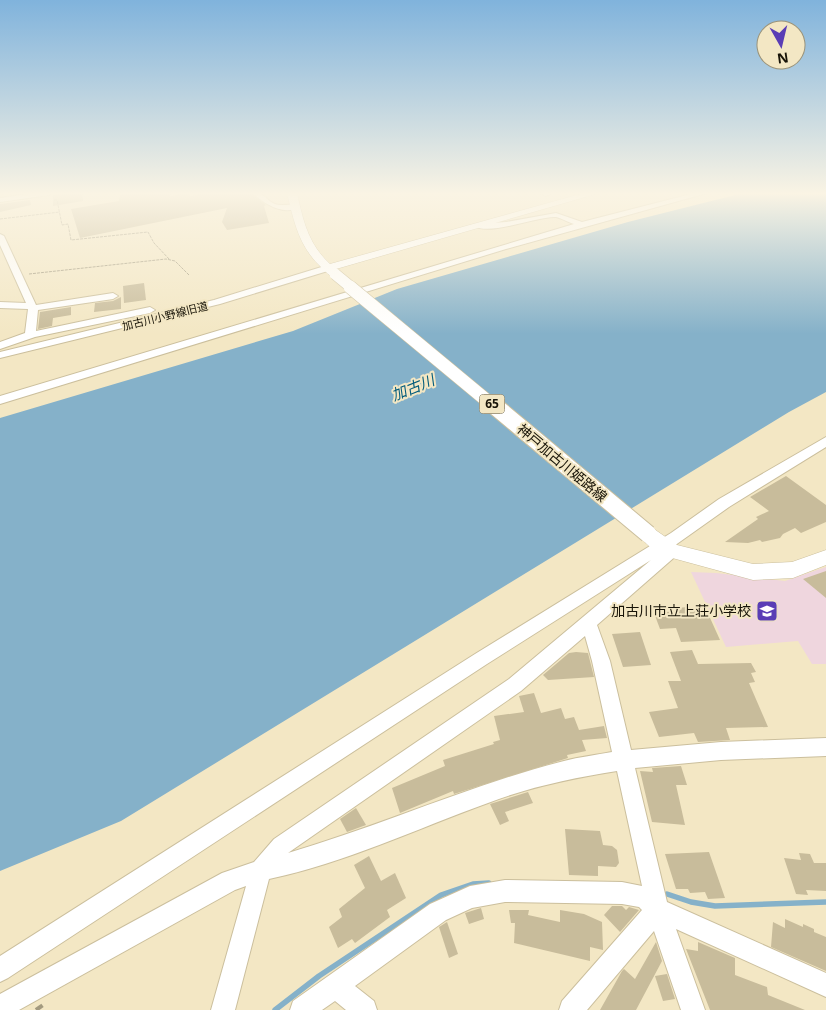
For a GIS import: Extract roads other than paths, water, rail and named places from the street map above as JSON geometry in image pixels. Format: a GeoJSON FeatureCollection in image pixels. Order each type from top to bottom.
{"type":"FeatureCollection","features":[{"type":"Feature","properties":{"kind":"main road","name":"神戸加古川姫路線"},"geometry":{"type":"LineString","coordinates":[[304,240],[315,256],[332,271],[661,544],[753,572],[793,570],[826,556]]}},
{"type":"Feature","properties":{"kind":"main road"},"geometry":{"type":"LineString","coordinates":[[332,271],[433,240]]}},
{"type":"Feature","properties":{"kind":"street"},"geometry":{"type":"LineString","coordinates":[[2,240],[32,307],[25,337]]}},
{"type":"Feature","properties":{"kind":"street"},"geometry":{"type":"LineString","coordinates":[[0,400],[529,240]]}},
{"type":"Feature","properties":{"kind":"street","name":"加古川小野線旧道"},"geometry":{"type":"LineString","coordinates":[[0,355],[208,305],[284,282],[332,271]]}},
{"type":"Feature","properties":{"kind":"street"},"geometry":{"type":"LineString","coordinates":[[0,346],[25,337],[225,294],[270,281],[284,282]]}},
{"type":"Feature","properties":{"kind":"street"},"geometry":{"type":"LineString","coordinates":[[0,305],[32,307],[113,296]]}},
{"type":"Feature","properties":{"kind":"street"},"geometry":{"type":"LineString","coordinates":[[0,336],[25,337]]}},
{"type":"Feature","properties":{"kind":"street"},"geometry":{"type":"LineString","coordinates":[[0,970],[724,503],[826,441]]}},
{"type":"Feature","properties":{"kind":"street"},"geometry":{"type":"LineString","coordinates":[[223,1010],[261,870],[281,846],[515,685],[589,624],[661,544]]}},
{"type":"Feature","properties":{"kind":"street"},"geometry":{"type":"LineString","coordinates":[[589,624],[601,661],[658,909],[693,1010]]}},
{"type":"Feature","properties":{"kind":"street"},"geometry":{"type":"LineString","coordinates":[[0,1006],[230,881],[261,870],[290,864],[372,837],[490,792],[565,770],[623,760],[721,751],[825,749]]}},
{"type":"Feature","properties":{"kind":"street"},"geometry":{"type":"LineString","coordinates":[[302,1010],[438,912],[470,897],[505,891],[622,893],[644,897],[658,909],[826,985]]}},
{"type":"Feature","properties":{"kind":"street"},"geometry":{"type":"LineString","coordinates":[[571,1010],[658,909]]}},
{"type":"Feature","properties":{"kind":"street"},"geometry":{"type":"LineString","coordinates":[[335,986],[365,1010]]}},
{"type":"Feature","properties":{"kind":"water","name":"加古川"},"geometry":{"type":"Polygon","coordinates":[[[565,240],[826,240],[826,392],[789,412],[121,821],[0,871],[0,418],[293,331],[397,289],[565,240]]]}},
{"type":"Feature","properties":{"kind":"waterway"},"geometry":{"type":"LineString","coordinates":[[275,1010],[319,976],[441,895],[473,884],[489,883]]}},
{"type":"Feature","properties":{"kind":"waterway"},"geometry":{"type":"LineString","coordinates":[[667,894],[691,902],[715,906],[826,902]]}},
{"type":"Feature","properties":{"kind":"place","name":"加古川市立上荘小学校"},"geometry":{"type":"Point","coordinates":[767,611]}}]}
